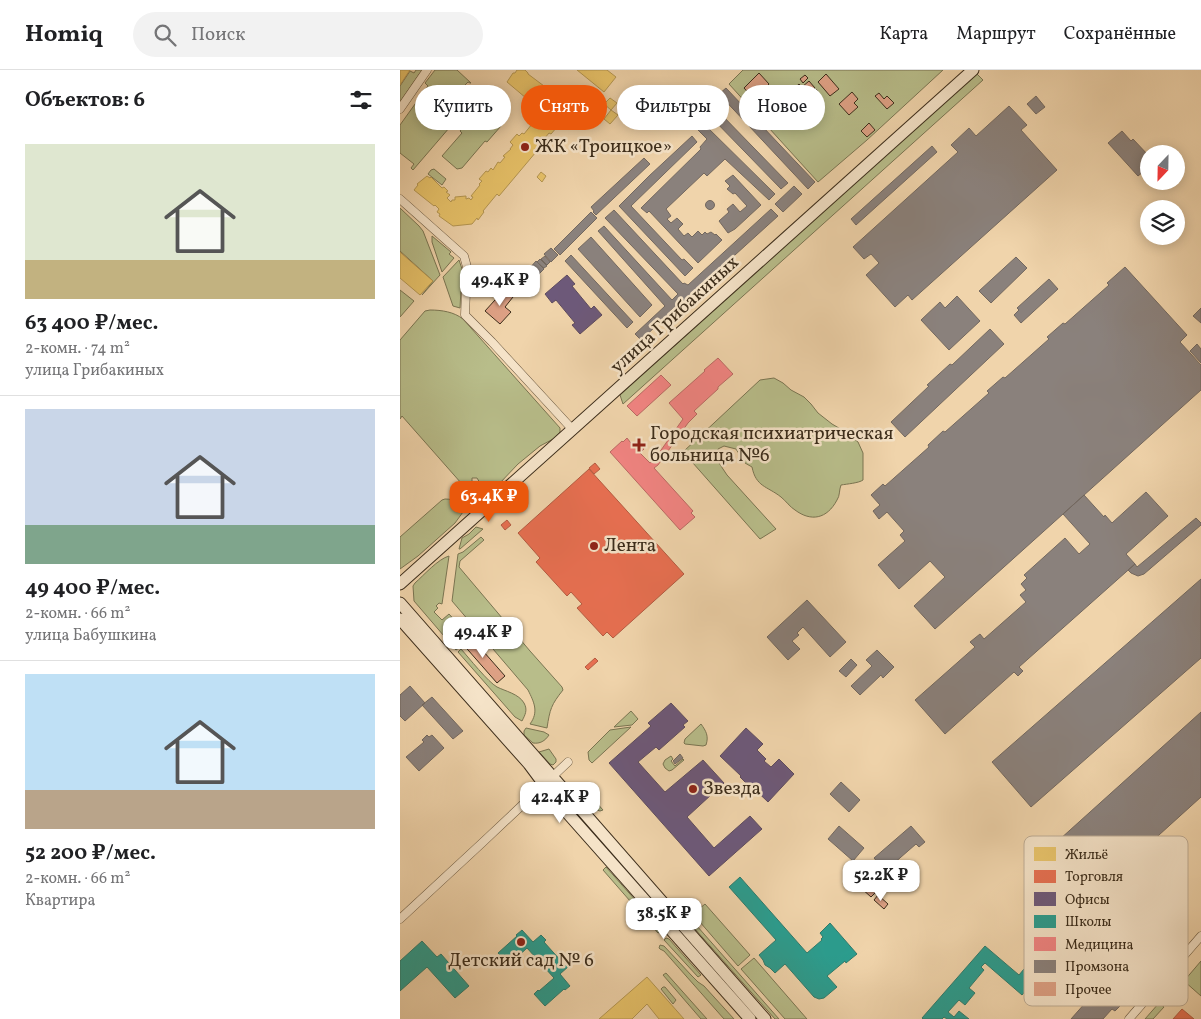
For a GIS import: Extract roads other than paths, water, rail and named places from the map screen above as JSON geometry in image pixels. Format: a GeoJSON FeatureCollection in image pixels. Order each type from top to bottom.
{"type":"FeatureCollection","features":[{"type":"Feature","properties":{"kind":"main road","name":"улица Грибакиных"},"geometry":{"type":"LineString","coordinates":[[400,584],[973,70]]}},
{"type":"Feature","properties":{"kind":"main road"},"geometry":{"type":"LineString","coordinates":[[400,603],[764,1019]]}},
{"type":"Feature","properties":{"kind":"main road"},"geometry":{"type":"LineString","coordinates":[[400,619],[750,1019]]}},
{"type":"Feature","properties":{"kind":"street"},"geometry":{"type":"LineString","coordinates":[[400,109],[427,70]]}},
{"type":"Feature","properties":{"kind":"street"},"geometry":{"type":"LineString","coordinates":[[400,198],[464,256],[468,267],[465,315],[573,430]]}},
{"type":"Feature","properties":{"kind":"street"},"geometry":{"type":"LineString","coordinates":[[400,918],[482,844],[568,762]]}},
{"type":"Feature","properties":{"kind":"street"},"geometry":{"type":"LineString","coordinates":[[1188,951],[1201,936]]}},
{"type":"Feature","properties":{"kind":"street"},"geometry":{"type":"LineString","coordinates":[[1130,1019],[1141,1006]]}},
{"type":"Feature","properties":{"kind":"place","name":"ЖК «Троицкое»"},"geometry":{"type":"Point","coordinates":[525,147]}},
{"type":"Feature","properties":{"kind":"place","name":"Городская психиатрическая больница №6"},"geometry":{"type":"Point","coordinates":[639,445]}},
{"type":"Feature","properties":{"kind":"place","name":"Лента"},"geometry":{"type":"Point","coordinates":[594,546]}},
{"type":"Feature","properties":{"kind":"place","name":"Звезда"},"geometry":{"type":"Point","coordinates":[693,789]}},
{"type":"Feature","properties":{"kind":"place","name":"Детский сад № 6"},"geometry":{"type":"Point","coordinates":[521,942]}}]}
